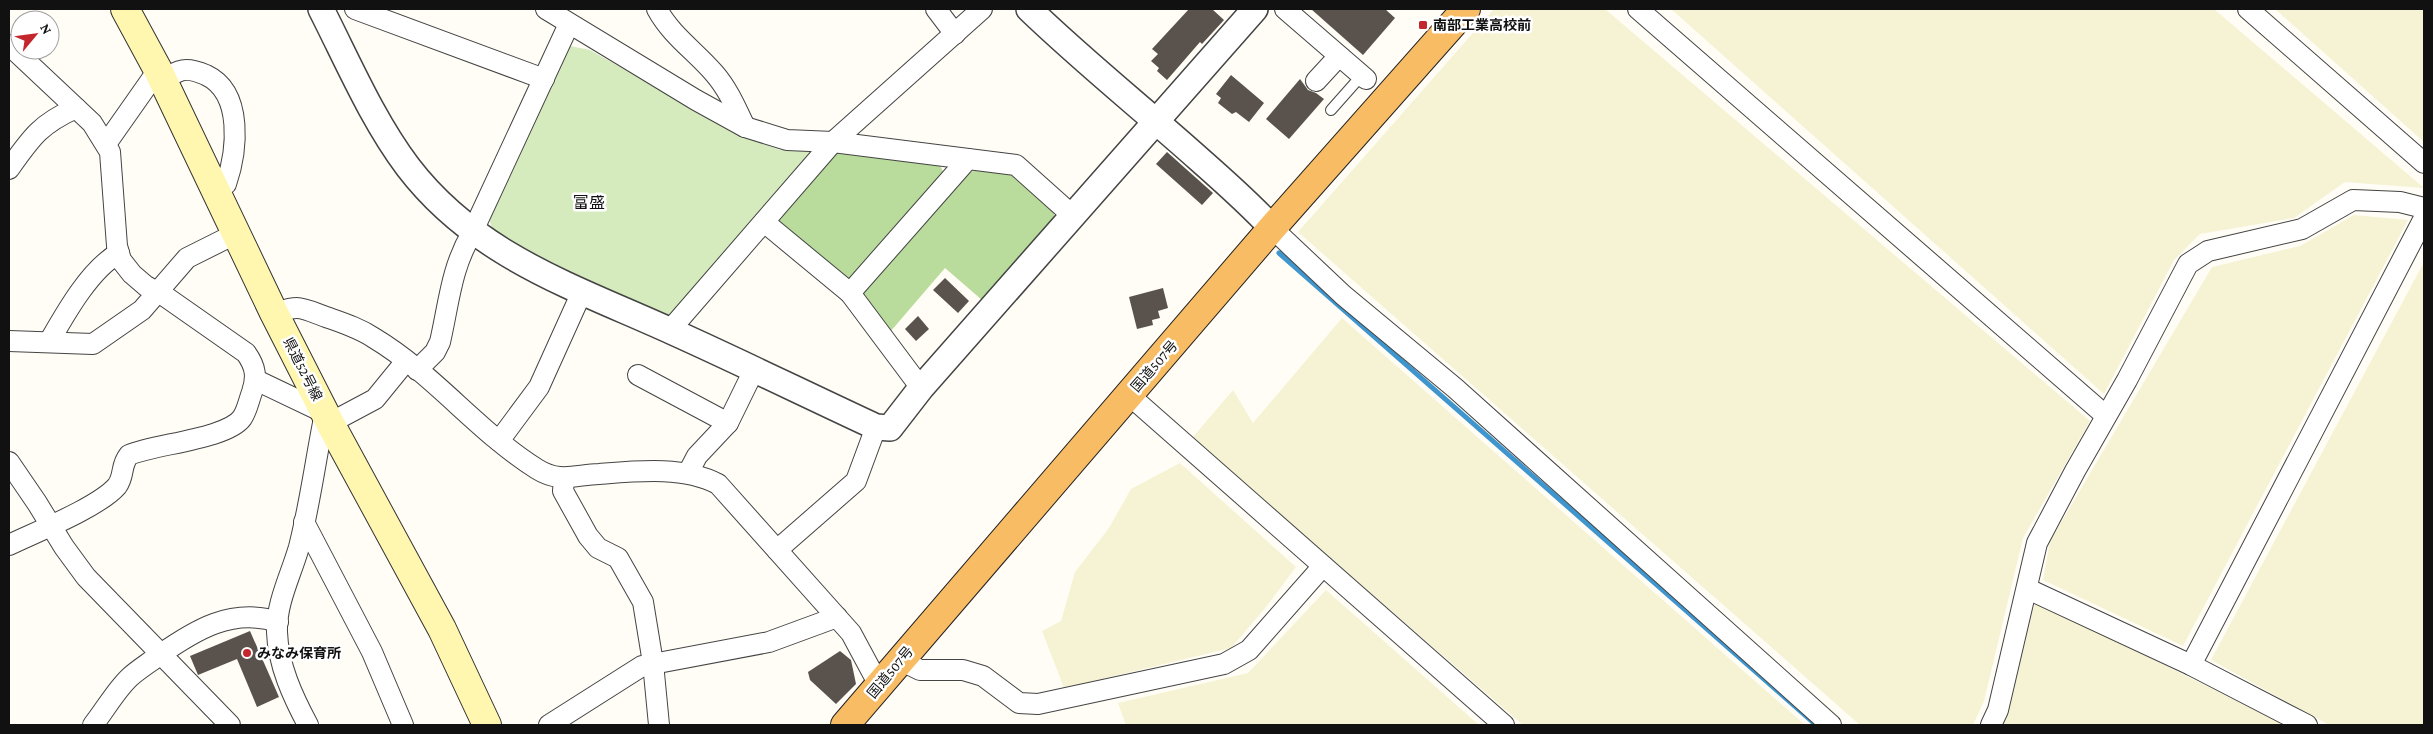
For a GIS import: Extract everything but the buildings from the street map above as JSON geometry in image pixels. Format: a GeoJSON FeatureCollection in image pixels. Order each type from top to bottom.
{"type":"FeatureCollection","features":[{"type":"Feature","properties":{"kind":"highway","name":"国道507号"},"geometry":{"type":"LineString","coordinates":[[845,725],[1272,228],[1466,9]]}},
{"type":"Feature","properties":{"kind":"main road","name":"県道52号線"},"geometry":{"type":"LineString","coordinates":[[125,9],[160,75],[274,313],[328,418],[442,629],[487,725]]}},
{"type":"Feature","properties":{"kind":"street"},"geometry":{"type":"LineString","coordinates":[[321,9],[389,139],[409,168],[472,232],[528,267],[581,294],[670,330],[876,427],[890,428],[921,388],[1255,9]]}},
{"type":"Feature","properties":{"kind":"street"},"geometry":{"type":"LineString","coordinates":[[355,9],[544,79]]}},
{"type":"Feature","properties":{"kind":"street"},"geometry":{"type":"LineString","coordinates":[[546,9],[745,127],[787,140],[833,142],[1016,165],[1073,216]]}},
{"type":"Feature","properties":{"kind":"street"},"geometry":{"type":"LineString","coordinates":[[657,9],[670,30],[713,72],[726,88],[745,127]]}},
{"type":"Feature","properties":{"kind":"street"},"geometry":{"type":"LineString","coordinates":[[936,9],[955,34]]}},
{"type":"Feature","properties":{"kind":"street"},"geometry":{"type":"LineString","coordinates":[[670,330],[833,142],[982,9]]}},
{"type":"Feature","properties":{"kind":"street"},"geometry":{"type":"LineString","coordinates":[[1029,9],[1076,54],[1156,121],[1256,211],[1343,295],[1455,388],[1831,725]]}},
{"type":"Feature","properties":{"kind":"street"},"geometry":{"type":"LineString","coordinates":[[1285,9],[1364,77]]}},
{"type":"Feature","properties":{"kind":"street"},"geometry":{"type":"LineString","coordinates":[[1638,9],[2105,415]]}},
{"type":"Feature","properties":{"kind":"street"},"geometry":{"type":"LineString","coordinates":[[2248,9],[2424,163]]}},
{"type":"Feature","properties":{"kind":"street"},"geometry":{"type":"LineString","coordinates":[[256,380],[328,418],[375,399],[411,366],[435,352],[440,342],[460,253],[472,232],[569,24]]}},
{"type":"Feature","properties":{"kind":"street"},"geometry":{"type":"LineString","coordinates":[[9,45],[92,123],[106,144],[110,152],[115,226],[121,260],[132,274],[146,286],[246,353],[254,363],[256,380],[242,419],[208,437],[129,455],[122,463],[122,475],[118,484],[109,493],[50,526],[9,545]]}},
{"type":"Feature","properties":{"kind":"street"},"geometry":{"type":"LineString","coordinates":[[1316,81],[1339,56]]}},
{"type":"Feature","properties":{"kind":"street"},"geometry":{"type":"LineString","coordinates":[[106,144],[160,75],[181,70],[198,71],[221,86],[233,113],[232,167],[226,184],[215,190]]}},
{"type":"Feature","properties":{"kind":"street"},"geometry":{"type":"LineString","coordinates":[[9,169],[44,125],[76,108]]}},
{"type":"Feature","properties":{"kind":"street"},"geometry":{"type":"LineString","coordinates":[[850,293],[968,159]]}},
{"type":"Feature","properties":{"kind":"street"},"geometry":{"type":"LineString","coordinates":[[1991,725],[1998,710],[2028,589],[2037,543],[2105,415],[2127,380],[2188,264],[2208,250],[2302,229],[2353,200],[2400,202],[2424,208]]}},
{"type":"Feature","properties":{"kind":"street"},"geometry":{"type":"LineString","coordinates":[[2191,665],[2424,218]]}},
{"type":"Feature","properties":{"kind":"street"},"geometry":{"type":"LineString","coordinates":[[764,222],[850,293],[921,388]]}},
{"type":"Feature","properties":{"kind":"street"},"geometry":{"type":"LineString","coordinates":[[9,341],[93,344],[142,310],[187,258],[235,234]]}},
{"type":"Feature","properties":{"kind":"street"},"geometry":{"type":"LineString","coordinates":[[49,342],[63,316],[96,272],[110,258],[119,253]]}},
{"type":"Feature","properties":{"kind":"street"},"geometry":{"type":"LineString","coordinates":[[499,441],[539,387],[581,294]]}},
{"type":"Feature","properties":{"kind":"street"},"geometry":{"type":"LineString","coordinates":[[274,313],[298,308],[353,326],[376,338],[499,441],[538,469],[564,479],[576,475],[612,472],[688,473],[703,476],[718,484],[858,643],[879,685]]}},
{"type":"Feature","properties":{"kind":"street"},"geometry":{"type":"LineString","coordinates":[[688,473],[696,456],[728,423],[754,370]]}},
{"type":"Feature","properties":{"kind":"street"},"geometry":{"type":"LineString","coordinates":[[638,375],[728,423]]}},
{"type":"Feature","properties":{"kind":"street"},"geometry":{"type":"LineString","coordinates":[[1129,395],[1504,725]]}},
{"type":"Feature","properties":{"kind":"street"},"geometry":{"type":"LineString","coordinates":[[308,725],[295,701],[286,678],[279,651],[278,622],[281,605],[299,546],[328,418]]}},
{"type":"Feature","properties":{"kind":"street"},"geometry":{"type":"LineString","coordinates":[[777,550],[856,481],[876,427]]}},
{"type":"Feature","properties":{"kind":"street"},"geometry":{"type":"LineString","coordinates":[[9,462],[50,526],[86,577],[230,725]]}},
{"type":"Feature","properties":{"kind":"street"},"geometry":{"type":"LineString","coordinates":[[564,479],[563,490],[588,536],[598,548],[618,558],[642,602],[654,662],[658,725]]}},
{"type":"Feature","properties":{"kind":"street"},"geometry":{"type":"LineString","coordinates":[[304,522],[372,652],[403,725]]}},
{"type":"Feature","properties":{"kind":"street"},"geometry":{"type":"LineString","coordinates":[[900,660],[920,670],[963,670],[983,676],[1019,703],[1038,704],[1224,664],[1249,650],[1323,566]]}},
{"type":"Feature","properties":{"kind":"street"},"geometry":{"type":"LineString","coordinates":[[2028,589],[2191,665],[2308,725]]}},
{"type":"Feature","properties":{"kind":"street"},"geometry":{"type":"LineString","coordinates":[[93,725],[130,677],[198,630],[221,621],[264,617],[278,622]]}},
{"type":"Feature","properties":{"kind":"street"},"geometry":{"type":"LineString","coordinates":[[549,725],[625,675],[654,662],[769,642],[837,617]]}},
{"type":"Feature","properties":{"kind":"lane"},"geometry":{"type":"LineString","coordinates":[[1331,110],[1364,77]]}},
{"type":"Feature","properties":{"kind":"shaded area"},"geometry":{"type":"Polygon","coordinates":[[[1494,9],[1605,9],[2090,421],[2023,538],[1984,701],[1973,725],[1860,725],[1298,232],[1494,9]]]}},
{"type":"Feature","properties":{"kind":"shaded area"},"geometry":{"type":"Polygon","coordinates":[[[1671,9],[2214,9],[2424,188],[2345,182],[2294,218],[2200,234],[2174,260],[2104,394],[1671,9]]]}},
{"type":"Feature","properties":{"kind":"shaded area"},"geometry":{"type":"Polygon","coordinates":[[[2275,9],[2424,9],[2424,142],[2275,9]]]}},
{"type":"Feature","properties":{"kind":"shaded area"},"geometry":{"type":"Polygon","coordinates":[[[2354,215],[2408,220],[2183,646],[2043,580],[2050,541],[2212,267],[2300,246],[2354,215]]]}},
{"type":"Feature","properties":{"kind":"shaded area"},"geometry":{"type":"Polygon","coordinates":[[[2424,262],[2424,725],[2329,725],[2211,660],[2424,262]]]}},
{"type":"Feature","properties":{"kind":"shaded area"},"geometry":{"type":"Polygon","coordinates":[[[1342,318],[1805,725],[1523,725],[1192,438],[1233,390],[1253,423],[1342,318]]]}},
{"type":"Feature","properties":{"kind":"shaded area"},"geometry":{"type":"Polygon","coordinates":[[[1180,463],[1296,567],[1266,607],[1231,648],[1064,688],[1042,631],[1061,621],[1075,572],[1109,528],[1131,489],[1180,463]]]}},
{"type":"Feature","properties":{"kind":"shaded area"},"geometry":{"type":"Polygon","coordinates":[[[1326,590],[1479,725],[1126,725],[1118,703],[1248,673],[1326,590]]]}},
{"type":"Feature","properties":{"kind":"shaded area"},"geometry":{"type":"Polygon","coordinates":[[[2035,601],[2285,725],[2002,725],[2008,713],[2035,601]]]}},
{"type":"Feature","properties":{"kind":"green space"},"geometry":{"type":"Polygon","coordinates":[[[570,46],[590,50],[740,135],[780,150],[817,149],[674,315],[665,316],[564,270],[492,228],[489,218],[570,46]]]}},
{"type":"Feature","properties":{"kind":"green space"},"geometry":{"type":"Polygon","coordinates":[[[839,151],[939,163],[945,176],[852,281],[846,282],[778,225],[777,217],[829,157],[839,151]]]}},
{"type":"Feature","properties":{"kind":"green space"},"geometry":{"type":"Polygon","coordinates":[[[980,168],[1010,172],[1054,210],[1054,219],[982,300],[945,268],[890,332],[864,297],[864,289],[963,176],[980,168]]]}},
{"type":"Feature","properties":{"kind":"waterway"},"geometry":{"type":"LineString","coordinates":[[1279,253],[1814,723]]}},
{"type":"Feature","properties":{"kind":"place","name":"南部工業高校前"},"geometry":{"type":"Point","coordinates":[1423,25]}},
{"type":"Feature","properties":{"kind":"place","name":"みなみ保育所"},"geometry":{"type":"Point","coordinates":[247,653]}},
{"type":"Feature","properties":{"kind":"district","name":"富盛"},"geometry":{"type":"Point","coordinates":[589,202]}}]}
